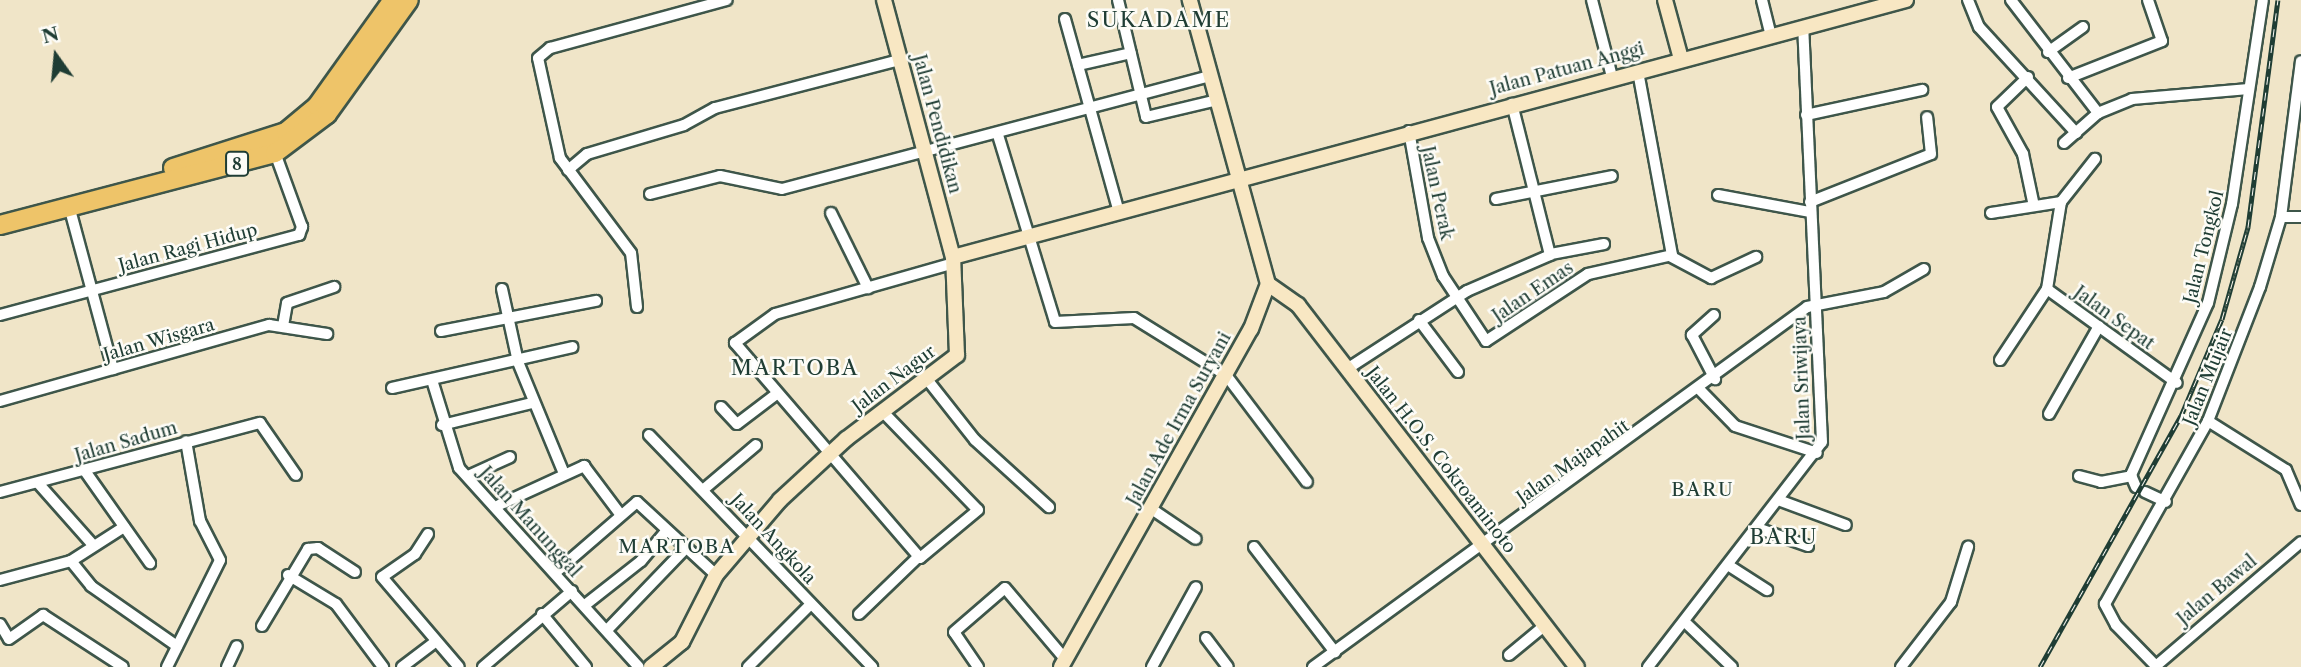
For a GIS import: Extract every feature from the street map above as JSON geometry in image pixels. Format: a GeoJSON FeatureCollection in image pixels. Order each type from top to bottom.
{"type":"FeatureCollection","features":[{"type":"Feature","properties":{"kind":"highway","name":"8"},"geometry":{"type":"LineString","coordinates":[[0,212],[270,142],[317,106],[393,0]]}},
{"type":"Feature","properties":{"kind":"highway","name":"8"},"geometry":{"type":"LineString","coordinates":[[0,225],[275,153],[327,114],[410,0]]}},
{"type":"Feature","properties":{"kind":"street"},"geometry":{"type":"LineString","coordinates":[[637,307],[631,253],[568,170],[538,77],[539,54],[550,48],[727,0]]}},
{"type":"Feature","properties":{"kind":"street","name":"Jalan Pendidikan"},"geometry":{"type":"LineString","coordinates":[[884,0],[952,260]]}},
{"type":"Feature","properties":{"kind":"street"},"geometry":{"type":"LineString","coordinates":[[1118,0],[1141,95],[1150,118],[1218,100]]}},
{"type":"Feature","properties":{"kind":"street"},"geometry":{"type":"LineString","coordinates":[[1190,0],[1268,284]]}},
{"type":"Feature","properties":{"kind":"street"},"geometry":{"type":"LineString","coordinates":[[1592,0],[1612,78]]}},
{"type":"Feature","properties":{"kind":"street"},"geometry":{"type":"LineString","coordinates":[[1665,0],[1681,59]]}},
{"type":"Feature","properties":{"kind":"street"},"geometry":{"type":"LineString","coordinates":[[1762,0],[1771,35]]}},
{"type":"Feature","properties":{"kind":"street","name":"Jalan Patuan Anggi"},"geometry":{"type":"LineString","coordinates":[[1239,176],[1906,0]]}},
{"type":"Feature","properties":{"kind":"street"},"geometry":{"type":"LineString","coordinates":[[1968,0],[1979,27],[2028,77],[2076,133]]}},
{"type":"Feature","properties":{"kind":"street"},"geometry":{"type":"LineString","coordinates":[[2011,0],[2068,78],[2098,113]]}},
{"type":"Feature","properties":{"kind":"street"},"geometry":{"type":"LineString","coordinates":[[2068,78],[2162,41],[2148,0]]}},
{"type":"Feature","properties":{"kind":"street","name":"Jalan Tongkol"},"geometry":{"type":"LineString","coordinates":[[2131,476],[2177,383],[2208,303],[2232,204],[2263,0]]}},
{"type":"Feature","properties":{"kind":"street"},"geometry":{"type":"LineString","coordinates":[[1065,19],[1119,212]]}},
{"type":"Feature","properties":{"kind":"street","name":"Jalan Sriwijaya"},"geometry":{"type":"LineString","coordinates":[[1648,667],[1687,624],[1731,568],[1817,453],[1823,436],[1814,304],[1802,27]]}},
{"type":"Feature","properties":{"kind":"street"},"geometry":{"type":"LineString","coordinates":[[2048,52],[2083,27]]}},
{"type":"Feature","properties":{"kind":"street"},"geometry":{"type":"LineString","coordinates":[[1079,65],[1131,52]]}},
{"type":"Feature","properties":{"kind":"street"},"geometry":{"type":"LineString","coordinates":[[568,170],[587,155],[684,125],[715,108],[899,60]]}},
{"type":"Feature","properties":{"kind":"street","name":"Jalan Mujair"},"geometry":{"type":"LineString","coordinates":[[2157,666],[2105,607],[2166,502],[2208,421],[2281,217],[2301,61]]}},
{"type":"Feature","properties":{"kind":"street"},"geometry":{"type":"LineString","coordinates":[[1638,71],[1670,256],[1711,278],[1756,257]]}},
{"type":"Feature","properties":{"kind":"street"},"geometry":{"type":"LineString","coordinates":[[649,194],[720,176],[782,189],[924,155],[1211,76]]}},
{"type":"Feature","properties":{"kind":"street"},"geometry":{"type":"LineString","coordinates":[[2028,77],[1997,106],[2023,154],[2034,206]]}},
{"type":"Feature","properties":{"kind":"street"},"geometry":{"type":"LineString","coordinates":[[2064,143],[2098,113],[2176,91],[2249,89]]}},
{"type":"Feature","properties":{"kind":"street"},"geometry":{"type":"LineString","coordinates":[[1806,115],[1922,90]]}},
{"type":"Feature","properties":{"kind":"street"},"geometry":{"type":"LineString","coordinates":[[1512,104],[1551,254]]}},
{"type":"Feature","properties":{"kind":"street"},"geometry":{"type":"LineString","coordinates":[[1718,195],[1810,207],[1931,154],[1927,117]]}},
{"type":"Feature","properties":{"kind":"street","name":"Jalan Perak"},"geometry":{"type":"LineString","coordinates":[[1409,131],[1429,238],[1456,298]]}},
{"type":"Feature","properties":{"kind":"street"},"geometry":{"type":"LineString","coordinates":[[998,135],[1055,322],[1134,318],[1226,375],[1307,482]]}},
{"type":"Feature","properties":{"kind":"street","name":"Jalan Ragi Hidup"},"geometry":{"type":"LineString","coordinates":[[0,315],[299,235],[302,227],[275,153]]}},
{"type":"Feature","properties":{"kind":"street","name":"Jalan Sepat"},"geometry":{"type":"LineString","coordinates":[[2095,159],[2061,202],[2047,289],[2177,383]]}},
{"type":"Feature","properties":{"kind":"street"},"geometry":{"type":"LineString","coordinates":[[918,557],[831,454],[775,395],[736,342],[775,314],[868,288],[1029,236],[1239,176]]}},
{"type":"Feature","properties":{"kind":"street"},"geometry":{"type":"LineString","coordinates":[[1496,199],[1612,176]]}},
{"type":"Feature","properties":{"kind":"street"},"geometry":{"type":"LineString","coordinates":[[1991,213],[2061,202]]}},
{"type":"Feature","properties":{"kind":"street"},"geometry":{"type":"LineString","coordinates":[[69,206],[113,369]]}},
{"type":"Feature","properties":{"kind":"street"},"geometry":{"type":"LineString","coordinates":[[831,214],[868,288]]}},
{"type":"Feature","properties":{"kind":"street"},"geometry":{"type":"LineString","coordinates":[[2281,217],[2301,217]]}},
{"type":"Feature","properties":{"kind":"street"},"geometry":{"type":"LineString","coordinates":[[1347,369],[1456,298],[1551,254],[1604,244]]}},
{"type":"Feature","properties":{"kind":"street","name":"Jalan Emas"},"geometry":{"type":"LineString","coordinates":[[1456,298],[1486,341],[1588,274],[1670,256]]}},
{"type":"Feature","properties":{"kind":"street","name":"Jalan Nagur"},"geometry":{"type":"LineString","coordinates":[[651,667],[682,642],[716,575],[751,535],[831,454],[961,347],[952,260]]}},
{"type":"Feature","properties":{"kind":"street"},"geometry":{"type":"LineString","coordinates":[[1814,304],[1884,292],[1924,269]]}},
{"type":"Feature","properties":{"kind":"street","name":"Jalan H.O.S. Cokroaminoto"},"geometry":{"type":"LineString","coordinates":[[1268,284],[1298,305],[1577,667]]}},
{"type":"Feature","properties":{"kind":"street","name":"Jalan Ade Irma Suryani"},"geometry":{"type":"LineString","coordinates":[[1063,665],[1226,375],[1268,284]]}},
{"type":"Feature","properties":{"kind":"street"},"geometry":{"type":"LineString","coordinates":[[283,326],[288,303],[334,287]]}},
{"type":"Feature","properties":{"kind":"street"},"geometry":{"type":"LineString","coordinates":[[502,289],[517,362],[532,403],[563,471]]}},
{"type":"Feature","properties":{"kind":"street"},"geometry":{"type":"LineString","coordinates":[[2000,360],[2047,289]]}},
{"type":"Feature","properties":{"kind":"street"},"geometry":{"type":"LineString","coordinates":[[441,331],[596,301]]}},
{"type":"Feature","properties":{"kind":"street","name":"Jalan Majapahit"},"geometry":{"type":"LineString","coordinates":[[1313,667],[1700,390],[1814,304]]}},
{"type":"Feature","properties":{"kind":"street"},"geometry":{"type":"LineString","coordinates":[[1714,315],[1692,335],[1715,379]]}},
{"type":"Feature","properties":{"kind":"street"},"geometry":{"type":"LineString","coordinates":[[1419,320],[1458,372]]}},
{"type":"Feature","properties":{"kind":"street","name":"Jalan Wisgara"},"geometry":{"type":"LineString","coordinates":[[0,401],[283,326],[327,334]]}},
{"type":"Feature","properties":{"kind":"street"},"geometry":{"type":"LineString","coordinates":[[2049,414],[2099,326]]}},
{"type":"Feature","properties":{"kind":"street"},"geometry":{"type":"LineString","coordinates":[[392,388],[572,348]]}},
{"type":"Feature","properties":{"kind":"street"},"geometry":{"type":"LineString","coordinates":[[926,378],[975,440],[1049,507]]}},
{"type":"Feature","properties":{"kind":"street","name":"Jalan Manunggal"},"geometry":{"type":"LineString","coordinates":[[432,380],[442,425],[468,476],[499,505],[639,667]]}},
{"type":"Feature","properties":{"kind":"street"},"geometry":{"type":"LineString","coordinates":[[1700,390],[1733,425],[1817,453]]}},
{"type":"Feature","properties":{"kind":"street"},"geometry":{"type":"LineString","coordinates":[[721,407],[737,424],[775,395]]}},
{"type":"Feature","properties":{"kind":"street"},"geometry":{"type":"LineString","coordinates":[[442,425],[532,403]]}},
{"type":"Feature","properties":{"kind":"street"},"geometry":{"type":"LineString","coordinates":[[859,614],[918,557],[978,510],[883,411]]}},
{"type":"Feature","properties":{"kind":"street"},"geometry":{"type":"LineString","coordinates":[[2208,421],[2286,470],[2301,505]]}},
{"type":"Feature","properties":{"kind":"street","name":"Jalan Sadum"},"geometry":{"type":"LineString","coordinates":[[0,492],[260,423],[296,475]]}},
{"type":"Feature","properties":{"kind":"street","name":"Jalan Angkola"},"geometry":{"type":"LineString","coordinates":[[649,435],[751,535],[811,604],[872,667]]}},
{"type":"Feature","properties":{"kind":"street"},"geometry":{"type":"LineString","coordinates":[[167,667],[220,561],[200,521],[186,441]]}},
{"type":"Feature","properties":{"kind":"street"},"geometry":{"type":"LineString","coordinates":[[704,489],[756,445]]}},
{"type":"Feature","properties":{"kind":"street"},"geometry":{"type":"LineString","coordinates":[[468,476],[510,457]]}},
{"type":"Feature","properties":{"kind":"street"},"geometry":{"type":"LineString","coordinates":[[499,505],[563,471],[587,467],[620,514]]}},
{"type":"Feature","properties":{"kind":"street"},"geometry":{"type":"LineString","coordinates":[[85,471],[150,563]]}},
{"type":"Feature","properties":{"kind":"street"},"geometry":{"type":"LineString","coordinates":[[2079,476],[2106,482],[2131,476],[2141,489],[2166,502]]}},
{"type":"Feature","properties":{"kind":"street"},"geometry":{"type":"LineString","coordinates":[[38,483],[94,547]]}},
{"type":"Feature","properties":{"kind":"street"},"geometry":{"type":"LineString","coordinates":[[1781,501],[1846,525]]}},
{"type":"Feature","properties":{"kind":"street"},"geometry":{"type":"LineString","coordinates":[[556,572],[620,514],[641,503],[684,550],[716,575]]}},
{"type":"Feature","properties":{"kind":"street"},"geometry":{"type":"LineString","coordinates":[[1150,508],[1196,539]]}},
{"type":"Feature","properties":{"kind":"street"},"geometry":{"type":"LineString","coordinates":[[0,580],[71,561],[124,527]]}},
{"type":"Feature","properties":{"kind":"street"},"geometry":{"type":"LineString","coordinates":[[1760,529],[1808,546]]}},
{"type":"Feature","properties":{"kind":"street"},"geometry":{"type":"LineString","coordinates":[[585,606],[641,561],[666,531]]}},
{"type":"Feature","properties":{"kind":"street"},"geometry":{"type":"LineString","coordinates":[[428,534],[415,554],[382,577],[459,667]]}},
{"type":"Feature","properties":{"kind":"street","name":"Jalan Bawal"},"geometry":{"type":"LineString","coordinates":[[2157,666],[2301,542]]}},
{"type":"Feature","properties":{"kind":"street"},"geometry":{"type":"LineString","coordinates":[[262,626],[288,575],[313,547],[355,572]]}},
{"type":"Feature","properties":{"kind":"street"},"geometry":{"type":"LineString","coordinates":[[1254,547],[1335,652]]}},
{"type":"Feature","properties":{"kind":"street"},"geometry":{"type":"LineString","coordinates":[[1900,667],[1951,602],[1968,547]]}},
{"type":"Feature","properties":{"kind":"street"},"geometry":{"type":"LineString","coordinates":[[607,630],[684,550]]}},
{"type":"Feature","properties":{"kind":"street"},"geometry":{"type":"LineString","coordinates":[[71,561],[91,586],[177,646]]}},
{"type":"Feature","properties":{"kind":"street"},"geometry":{"type":"LineString","coordinates":[[1731,568],[1767,590]]}},
{"type":"Feature","properties":{"kind":"street"},"geometry":{"type":"LineString","coordinates":[[288,575],[336,604],[383,667]]}},
{"type":"Feature","properties":{"kind":"street"},"geometry":{"type":"LineString","coordinates":[[978,667],[954,632],[1004,587],[1063,665]]}},
{"type":"Feature","properties":{"kind":"street"},"geometry":{"type":"LineString","coordinates":[[1152,667],[1196,587]]}},
{"type":"Feature","properties":{"kind":"street"},"geometry":{"type":"LineString","coordinates":[[483,667],[572,591]]}},
{"type":"Feature","properties":{"kind":"street"},"geometry":{"type":"LineString","coordinates":[[748,667],[811,604]]}},
{"type":"Feature","properties":{"kind":"street"},"geometry":{"type":"LineString","coordinates":[[542,614],[586,667]]}},
{"type":"Feature","properties":{"kind":"street"},"geometry":{"type":"LineString","coordinates":[[0,624],[9,639],[43,615],[123,667]]}},
{"type":"Feature","properties":{"kind":"street"},"geometry":{"type":"LineString","coordinates":[[1687,624],[1731,667]]}},
{"type":"Feature","properties":{"kind":"street"},"geometry":{"type":"LineString","coordinates":[[1509,655],[1544,626]]}},
{"type":"Feature","properties":{"kind":"street"},"geometry":{"type":"LineString","coordinates":[[1206,638],[1228,667]]}},
{"type":"Feature","properties":{"kind":"street"},"geometry":{"type":"LineString","coordinates":[[402,667],[435,642]]}},
{"type":"Feature","properties":{"kind":"street"},"geometry":{"type":"LineString","coordinates":[[227,667],[237,646]]}},
{"type":"Feature","properties":{"kind":"railway"},"geometry":{"type":"LineString","coordinates":[[2040,667],[2181,416],[2222,319],[2248,227],[2278,0]]}},
{"type":"Feature","properties":{"kind":"district","name":"SUKADAME"},"geometry":{"type":"Point","coordinates":[1159,20]}},
{"type":"Feature","properties":{"kind":"district","name":"MARTOBA"},"geometry":{"type":"Point","coordinates":[795,368]}},
{"type":"Feature","properties":{"kind":"district","name":"BARU"},"geometry":{"type":"Point","coordinates":[1703,490]}},
{"type":"Feature","properties":{"kind":"district","name":"BARU"},"geometry":{"type":"Point","coordinates":[1784,537]}},
{"type":"Feature","properties":{"kind":"district","name":"MARTOBA"},"geometry":{"type":"Point","coordinates":[677,547]}}]}
